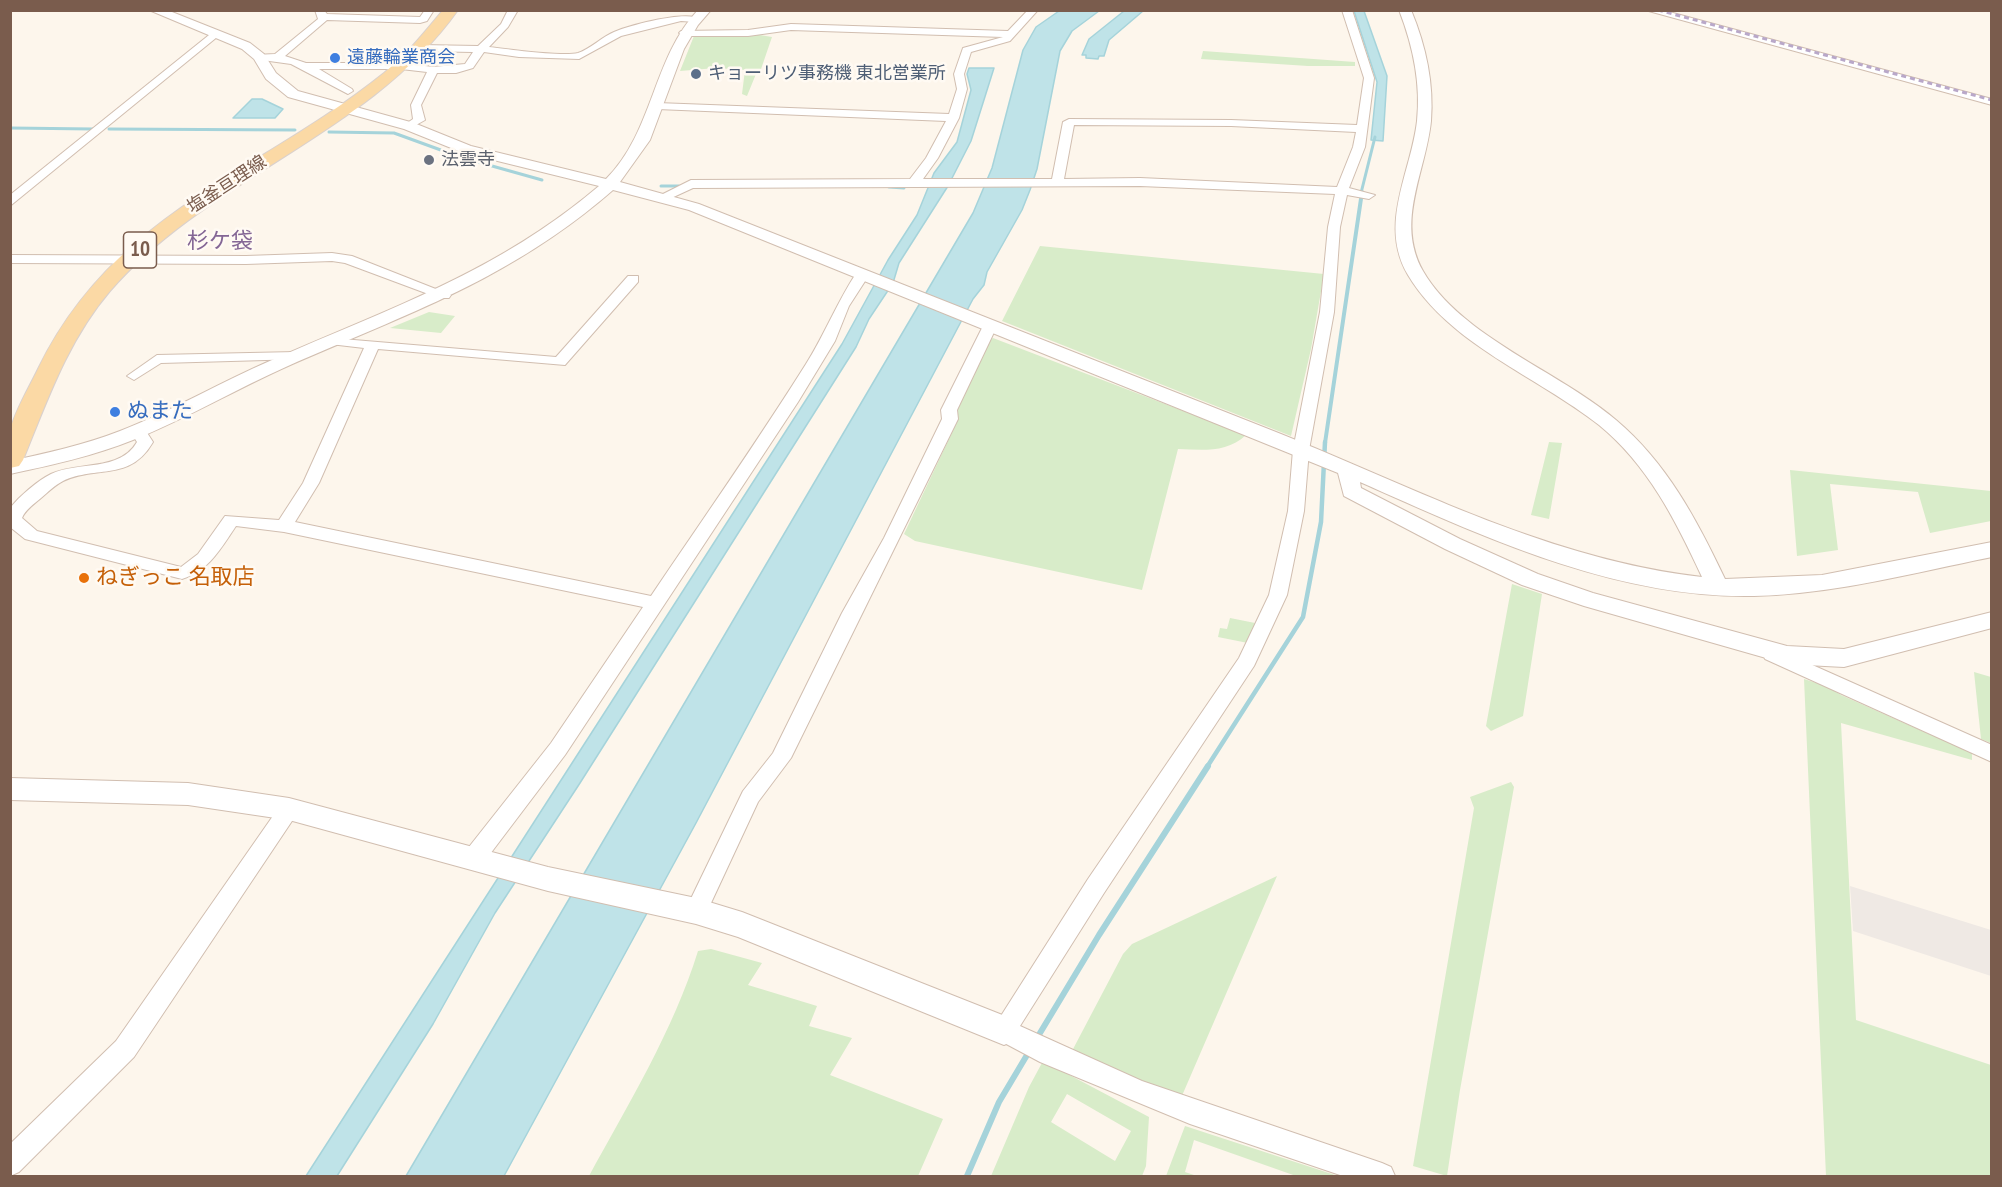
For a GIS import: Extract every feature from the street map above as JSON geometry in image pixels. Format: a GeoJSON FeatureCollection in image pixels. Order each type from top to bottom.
{"type":"FeatureCollection","features":[{"type":"Feature","properties":{"kind":"main road","name":"塩釜亘理線"},"geometry":{"type":"LineString","coordinates":[[10,460],[47,375],[71,330],[99,292],[129,259],[171,222],[347,100],[401,66],[420,48],[451,10]]}},
{"type":"Feature","properties":{"kind":"street"},"geometry":{"type":"LineString","coordinates":[[155,10],[246,45],[259,57],[271,76],[287,90],[347,100],[466,149],[663,197],[983,322],[1341,466],[1505,538],[1563,558],[1616,572],[1718,587],[1759,588],[1821,582],[1992,549]]}},
{"type":"Feature","properties":{"kind":"street"},"geometry":{"type":"LineString","coordinates":[[279,56],[322,14],[420,20],[430,10]]}},
{"type":"Feature","properties":{"kind":"street"},"geometry":{"type":"LineString","coordinates":[[304,66],[401,66],[433,70],[464,69],[505,25],[513,10]]}},
{"type":"Feature","properties":{"kind":"street"},"geometry":{"type":"LineString","coordinates":[[917,182],[953,117],[962,89],[959,74],[968,50],[1006,39],[1034,10]]}},
{"type":"Feature","properties":{"kind":"street"},"geometry":{"type":"LineString","coordinates":[[1009,1033],[1096,886],[1247,661],[1278,595],[1296,511],[1327,312],[1334,227],[1359,147],[1369,78],[1347,10]]}},
{"type":"Feature","properties":{"kind":"street"},"geometry":{"type":"LineString","coordinates":[[1405,10],[1422,59],[1425,109],[1422,137],[1401,221],[1402,238],[1409,262],[1427,288],[1450,313],[1576,399],[1633,447],[1663,480],[1675,499],[1718,587]]}},
{"type":"Feature","properties":{"kind":"street"},"geometry":{"type":"LineString","coordinates":[[1649,10],[1992,102]]}},
{"type":"Feature","properties":{"kind":"street"},"geometry":{"type":"LineString","coordinates":[[1673,10],[1992,95]]}},
{"type":"Feature","properties":{"kind":"street"},"geometry":{"type":"LineString","coordinates":[[420,48],[484,49],[519,54],[579,56],[618,34],[691,18],[748,33],[790,27],[1009,34]]}},
{"type":"Feature","properties":{"kind":"street"},"geometry":{"type":"LineString","coordinates":[[10,468],[138,431],[296,356],[444,295],[528,248],[555,230],[610,185],[641,145],[657,106],[676,47],[691,18]]}},
{"type":"Feature","properties":{"kind":"street"},"geometry":{"type":"LineString","coordinates":[[10,202],[217,33]]}},
{"type":"Feature","properties":{"kind":"street"},"geometry":{"type":"LineString","coordinates":[[259,57],[279,56],[304,66],[347,100]]}},
{"type":"Feature","properties":{"kind":"street"},"geometry":{"type":"LineString","coordinates":[[409,126],[419,120],[416,105],[433,70]]}},
{"type":"Feature","properties":{"kind":"street"},"geometry":{"type":"LineString","coordinates":[[657,106],[953,117]]}},
{"type":"Feature","properties":{"kind":"street"},"geometry":{"type":"LineString","coordinates":[[1058,181],[1069,122],[1232,123],[1362,129]]}},
{"type":"Feature","properties":{"kind":"street"},"geometry":{"type":"LineString","coordinates":[[663,197],[691,184],[1042,181],[1345,191],[1369,195]]}},
{"type":"Feature","properties":{"kind":"street"},"geometry":{"type":"LineString","coordinates":[[10,259],[246,260],[332,257],[347,259],[444,295]]}},
{"type":"Feature","properties":{"kind":"street"},"geometry":{"type":"LineString","coordinates":[[477,860],[558,749],[797,392],[828,341],[842,306],[865,276]]}},
{"type":"Feature","properties":{"kind":"street"},"geometry":{"type":"LineString","coordinates":[[335,341],[560,362],[633,279]]}},
{"type":"Feature","properties":{"kind":"street"},"geometry":{"type":"LineString","coordinates":[[683,908],[750,797],[782,758],[851,613],[893,538],[950,419],[949,410],[983,322]]}},
{"type":"Feature","properties":{"kind":"street"},"geometry":{"type":"LineString","coordinates":[[284,526],[311,483],[372,346]]}},
{"type":"Feature","properties":{"kind":"street"},"geometry":{"type":"LineString","coordinates":[[134,376],[158,358],[296,356]]}},
{"type":"Feature","properties":{"kind":"street"},"geometry":{"type":"LineString","coordinates":[[138,431],[144,442],[142,450],[132,457],[106,467],[81,470],[56,478],[15,511],[13,520],[31,535],[182,573],[193,570],[201,562],[231,520],[284,526],[656,603]]}},
{"type":"Feature","properties":{"kind":"street"},"geometry":{"type":"LineString","coordinates":[[1341,466],[1351,491],[1501,568],[1559,590],[1691,626],[1748,646],[1798,659],[1841,686],[1992,754]]}},
{"type":"Feature","properties":{"kind":"street"},"geometry":{"type":"LineString","coordinates":[[1798,659],[1862,655],[1992,620]]}},
{"type":"Feature","properties":{"kind":"street"},"geometry":{"type":"LineString","coordinates":[[1798,659],[1841,686]]}},
{"type":"Feature","properties":{"kind":"street"},"geometry":{"type":"LineString","coordinates":[[10,789],[188,794],[289,809],[541,877],[683,908],[742,925],[1009,1033],[1182,1110],[1382,1176]]}},
{"type":"Feature","properties":{"kind":"street"},"geometry":{"type":"LineString","coordinates":[[10,1162],[125,1049],[289,809]]}},
{"type":"Feature","properties":{"kind":"shaded area"},"geometry":{"type":"Polygon","coordinates":[[[1850,886],[1991,930],[1991,976],[1853,931],[1850,886]]]}},
{"type":"Feature","properties":{"kind":"green space"},"geometry":{"type":"Polygon","coordinates":[[[760,35],[772,37],[760,72],[756,74],[747,96],[742,94],[745,70],[716,68],[680,71],[694,36],[760,35]]]}},
{"type":"Feature","properties":{"kind":"green space"},"geometry":{"type":"Polygon","coordinates":[[[1203,51],[1355,62],[1355,66],[1308,66],[1201,59],[1203,51]]]}},
{"type":"Feature","properties":{"kind":"green space"},"geometry":{"type":"Polygon","coordinates":[[[1040,246],[1324,274],[1311,349],[1291,436],[1002,321],[1040,246]]]}},
{"type":"Feature","properties":{"kind":"green space"},"geometry":{"type":"Polygon","coordinates":[[[429,312],[455,316],[441,333],[390,328],[429,312]]]}},
{"type":"Feature","properties":{"kind":"green space"},"geometry":{"type":"Polygon","coordinates":[[[993,338],[1246,435],[1223,448],[1178,449],[1142,590],[915,541],[904,534],[957,422],[954,415],[989,340],[993,338]]]}},
{"type":"Feature","properties":{"kind":"green space"},"geometry":{"type":"Polygon","coordinates":[[[1549,442],[1562,443],[1549,519],[1531,515],[1549,442]]]}},
{"type":"Feature","properties":{"kind":"green space"},"geometry":{"type":"Polygon","coordinates":[[[1790,470],[1991,491],[1991,521],[1930,533],[1918,492],[1830,484],[1838,550],[1797,556],[1790,470]]]}},
{"type":"Feature","properties":{"kind":"green space"},"geometry":{"type":"Polygon","coordinates":[[[1512,584],[1542,594],[1523,716],[1491,731],[1486,726],[1512,584]]]}},
{"type":"Feature","properties":{"kind":"green space"},"geometry":{"type":"Polygon","coordinates":[[[1230,618],[1255,623],[1259,628],[1248,643],[1218,637],[1220,628],[1227,629],[1230,618]]]}},
{"type":"Feature","properties":{"kind":"green space"},"geometry":{"type":"Polygon","coordinates":[[[1974,672],[1991,677],[1991,743],[1981,739],[1974,672]]]}},
{"type":"Feature","properties":{"kind":"green space"},"geometry":{"type":"Polygon","coordinates":[[[1804,679],[1829,687],[1841,695],[1972,753],[1972,760],[1841,723],[1856,1020],[1991,1065],[1991,1176],[1826,1176],[1804,679]]]}},
{"type":"Feature","properties":{"kind":"green space"},"geometry":{"type":"Polygon","coordinates":[[[1511,782],[1514,787],[1447,1176],[1413,1166],[1474,808],[1470,797],[1511,782]]]}},
{"type":"Feature","properties":{"kind":"green space"},"geometry":{"type":"Polygon","coordinates":[[[1277,876],[1181,1098],[1072,1051],[1123,954],[1132,944],[1277,876]]]}},
{"type":"Feature","properties":{"kind":"green space"},"geometry":{"type":"Polygon","coordinates":[[[711,949],[762,963],[748,985],[817,1006],[809,1026],[852,1038],[830,1075],[943,1119],[918,1176],[589,1176],[663,1038],[688,981],[698,951],[711,949]]]}},
{"type":"Feature","properties":{"kind":"green space"},"geometry":{"type":"Polygon","coordinates":[[[1043,1061],[1149,1117],[1146,1166],[1142,1176],[991,1176],[1029,1087],[1043,1061]],[[1067,1094],[1051,1122],[1115,1161],[1131,1131],[1067,1094]]]}},
{"type":"Feature","properties":{"kind":"green space"},"geometry":{"type":"Polygon","coordinates":[[[1185,1126],[1338,1176],[1296,1176],[1194,1140],[1185,1172],[1197,1176],[1166,1176],[1185,1126]]]}},
{"type":"Feature","properties":{"kind":"water"},"geometry":{"type":"Polygon","coordinates":[[[1059,11],[1099,11],[1072,31],[1060,51],[1037,169],[1022,210],[696,823],[504,1176],[406,1176],[973,213],[992,168],[1023,50],[1036,27],[1059,11]]]}},
{"type":"Feature","properties":{"kind":"water"},"geometry":{"type":"Polygon","coordinates":[[[1124,11],[1143,11],[1109,40],[1104,56],[1099,56],[1098,59],[1086,58],[1086,55],[1082,55],[1089,39],[1124,11]]]}},
{"type":"Feature","properties":{"kind":"water"},"geometry":{"type":"Polygon","coordinates":[[[1354,11],[1364,11],[1387,76],[1383,141],[1371,140],[1377,82],[1354,11]]]}},
{"type":"Feature","properties":{"kind":"water"},"geometry":{"type":"Polygon","coordinates":[[[969,68],[994,68],[971,141],[948,186],[899,263],[893,283],[869,319],[856,347],[495,913],[433,1024],[337,1176],[306,1176],[842,344],[888,260],[917,215],[934,173],[957,142],[971,90],[967,74],[969,68]]]}},
{"type":"Feature","properties":{"kind":"water"},"geometry":{"type":"Polygon","coordinates":[[[252,99],[262,99],[283,109],[275,118],[233,118],[252,99]]]}},
{"type":"Feature","properties":{"kind":"waterway"},"geometry":{"type":"LineString","coordinates":[[10,128],[93,129]]}},
{"type":"Feature","properties":{"kind":"waterway"},"geometry":{"type":"LineString","coordinates":[[109,129],[295,130]]}},
{"type":"Feature","properties":{"kind":"waterway"},"geometry":{"type":"LineString","coordinates":[[329,132],[394,133],[460,157],[542,180]]}},
{"type":"Feature","properties":{"kind":"waterway"},"geometry":{"type":"LineString","coordinates":[[1361,193],[1375,137]]}},
{"type":"Feature","properties":{"kind":"waterway"},"geometry":{"type":"LineString","coordinates":[[661,186],[679,186]]}},
{"type":"Feature","properties":{"kind":"waterway"},"geometry":{"type":"LineString","coordinates":[[889,187],[904,188]]}},
{"type":"Feature","properties":{"kind":"waterway"},"geometry":{"type":"LineString","coordinates":[[1325,443],[1362,192]]}},
{"type":"Feature","properties":{"kind":"waterway"},"geometry":{"type":"LineString","coordinates":[[1207,767],[1303,617],[1321,522],[1325,442]]}},
{"type":"Feature","properties":{"kind":"waterway"},"geometry":{"type":"LineString","coordinates":[[1037,1038],[1099,935],[1208,766]]}},
{"type":"Feature","properties":{"kind":"waterway"},"geometry":{"type":"LineString","coordinates":[[967,1176],[999,1102],[1030,1050]]}},
{"type":"Feature","properties":{"kind":"railway"},"geometry":{"type":"LineString","coordinates":[[1658,10],[1992,100]]}},
{"type":"Feature","properties":{"kind":"place","name":"遠藤輪業商会"},"geometry":{"type":"Point","coordinates":[335,58]}},
{"type":"Feature","properties":{"kind":"place","name":"キョーリツ事務機 東北営業所"},"geometry":{"type":"Point","coordinates":[696,74]}},
{"type":"Feature","properties":{"kind":"place","name":"法雲寺"},"geometry":{"type":"Point","coordinates":[429,160]}},
{"type":"Feature","properties":{"kind":"place","name":"ぬまた"},"geometry":{"type":"Point","coordinates":[115,412]}},
{"type":"Feature","properties":{"kind":"place","name":"ねぎっこ 名取店"},"geometry":{"type":"Point","coordinates":[84,578]}},
{"type":"Feature","properties":{"kind":"district","name":"杉ケ袋"},"geometry":{"type":"Point","coordinates":[220,242]}}]}
